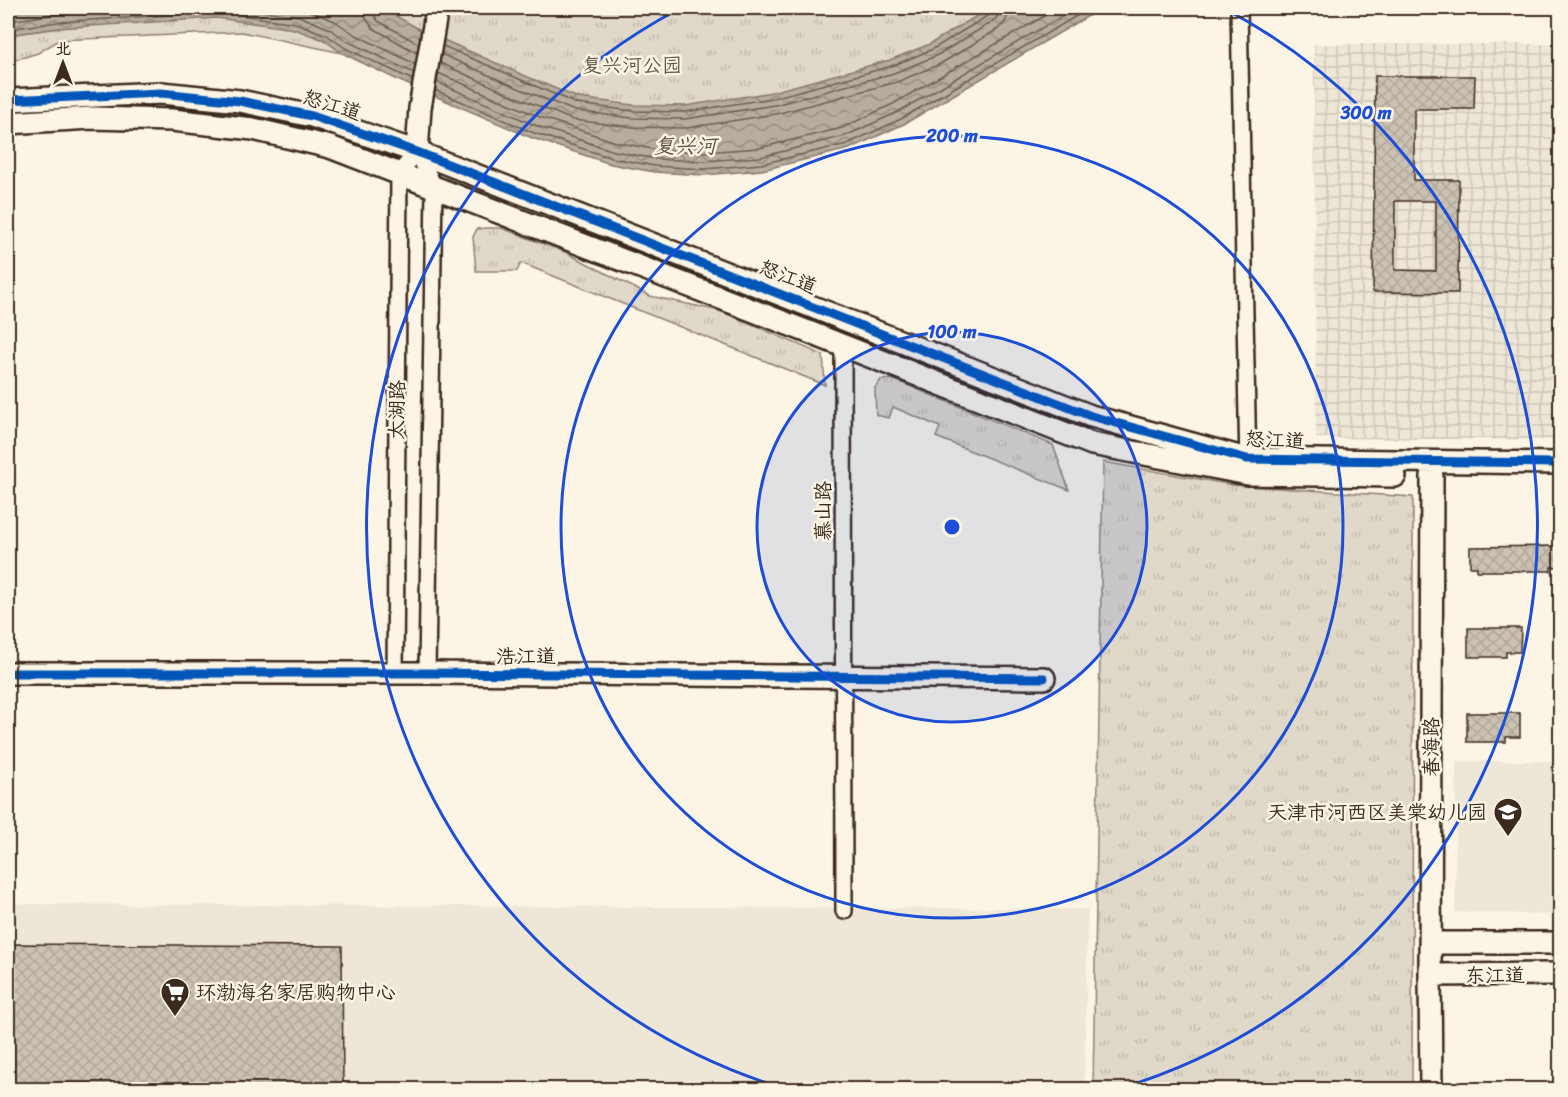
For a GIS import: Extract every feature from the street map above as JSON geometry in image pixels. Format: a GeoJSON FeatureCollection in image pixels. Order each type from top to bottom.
{"type":"FeatureCollection","features":[{"type":"Feature","properties":{"kind":"street"},"geometry":{"type":"LineString","coordinates":[[1239,8],[1247,466]]}},
{"type":"Feature","properties":{"kind":"street"},"geometry":{"type":"LineString","coordinates":[[399,173],[417,152],[420,108],[436,11]]}},
{"type":"Feature","properties":{"kind":"street","name":"怒江道"},"geometry":{"type":"LineString","coordinates":[[8,100],[160,93],[240,101],[312,116],[417,152],[1091,416],[1247,466],[1560,463]]}},
{"type":"Feature","properties":{"kind":"street","name":"怒江道"},"geometry":{"type":"LineString","coordinates":[[8,123],[91,118],[172,120],[253,129],[330,147],[843,345],[1092,444],[1247,466],[1432,476],[1560,478]]}},
{"type":"Feature","properties":{"kind":"street","name":"太湖路"},"geometry":{"type":"LineString","coordinates":[[417,152],[434,186],[427,674]]}},
{"type":"Feature","properties":{"kind":"street","name":"太湖路"},"geometry":{"type":"LineString","coordinates":[[395,674],[399,173]]}},
{"type":"Feature","properties":{"kind":"street","name":"慕山路"},"geometry":{"type":"LineString","coordinates":[[843,345],[844,911]]}},
{"type":"Feature","properties":{"kind":"street","name":"春海路"},"geometry":{"type":"LineString","coordinates":[[1431,1089],[1432,476]]}},
{"type":"Feature","properties":{"kind":"street","name":"浩江道"},"geometry":{"type":"LineString","coordinates":[[8,673],[1044,678]]}},
{"type":"Feature","properties":{"kind":"street","name":"东江道"},"geometry":{"type":"LineString","coordinates":[[1430,943],[1560,943]]}},
{"type":"Feature","properties":{"kind":"street","name":"东江道"},"geometry":{"type":"LineString","coordinates":[[1430,975],[1560,974]]}},
{"type":"Feature","properties":{"kind":"shaded area"},"geometry":{"type":"Polygon","coordinates":[[[1314,44],[1560,44],[1560,440],[1316,438],[1314,44]]]}},
{"type":"Feature","properties":{"kind":"shaded area","name":"天津市河西区美棠幼儿园"},"geometry":{"type":"Polygon","coordinates":[[[1456,761],[1560,761],[1560,915],[1455,912],[1456,761]]]}},
{"type":"Feature","properties":{"kind":"shaded area"},"geometry":{"type":"Polygon","coordinates":[[[8,904],[1088,909],[1084,1089],[8,1090],[8,904]]]}},
{"type":"Feature","properties":{"kind":"green space","name":"复兴河公园"},"geometry":{"type":"Polygon","coordinates":[[[59,8],[1035,8],[851,111],[629,124],[342,53],[242,32],[59,40],[38,53],[8,62],[8,35],[59,28],[59,8]]]}},
{"type":"Feature","properties":{"kind":"green space"},"geometry":{"type":"Polygon","coordinates":[[[501,228],[565,252],[650,296],[720,311],[823,355],[825,385],[521,263],[517,271],[476,271],[473,237],[477,229],[501,228]]]}},
{"type":"Feature","properties":{"kind":"green space"},"geometry":{"type":"Polygon","coordinates":[[[892,379],[1053,445],[1069,490],[936,437],[940,427],[893,407],[889,418],[876,415],[875,388],[881,380],[892,379]]]}},
{"type":"Feature","properties":{"kind":"green space"},"geometry":{"type":"Polygon","coordinates":[[[1103,462],[1233,485],[1413,497],[1412,1089],[1093,1089],[1103,462]]]}},
{"type":"Feature","properties":{"kind":"water","name":"复兴河"},"geometry":{"type":"Polygon","coordinates":[[[8,8],[382,8],[419,29],[578,98],[633,105],[685,106],[772,92],[890,60],[930,44],[990,8],[1102,8],[904,124],[849,149],[762,170],[704,175],[654,172],[611,164],[532,138],[400,81],[342,53],[324,40],[294,29],[217,18],[58,28],[8,35],[8,8]]]}},
{"type":"Feature","properties":{"kind":"building"},"geometry":{"type":"Polygon","coordinates":[[[1375,76],[1475,76],[1474,109],[1414,109],[1414,180],[1459,180],[1458,293],[1373,292],[1375,76]],[[1395,201],[1395,270],[1436,271],[1436,201],[1395,201]]]}},
{"type":"Feature","properties":{"kind":"building"},"geometry":{"type":"Polygon","coordinates":[[[1558,546],[1558,567],[1551,567],[1551,571],[1477,571],[1477,567],[1470,567],[1470,547],[1558,546]]]}},
{"type":"Feature","properties":{"kind":"building"},"geometry":{"type":"Polygon","coordinates":[[[1468,628],[1521,628],[1520,652],[1506,652],[1506,657],[1468,657],[1468,628]]]}},
{"type":"Feature","properties":{"kind":"building"},"geometry":{"type":"Polygon","coordinates":[[[1467,713],[1520,713],[1520,737],[1506,737],[1506,742],[1467,742],[1467,713]]]}},
{"type":"Feature","properties":{"kind":"building","name":"环渤海名家居购物中心"},"geometry":{"type":"Polygon","coordinates":[[[8,944],[342,946],[343,1089],[8,1089],[8,944]]]}},
{"type":"Feature","properties":{"kind":"cycle path"},"geometry":{"type":"LineString","coordinates":[[8,100],[161,93],[240,101],[312,116],[417,152],[1091,416],[1247,459],[1560,463]]}},
{"type":"Feature","properties":{"kind":"cycle path"},"geometry":{"type":"LineString","coordinates":[[8,673],[427,673],[1044,678]]}},
{"type":"Feature","properties":{"kind":"place","name":"天津市河西区美棠幼儿园"},"geometry":{"type":"Point","coordinates":[1508,838]}},
{"type":"Feature","properties":{"kind":"place","name":"环渤海名家居购物中心"},"geometry":{"type":"Point","coordinates":[175,1018]}}]}
